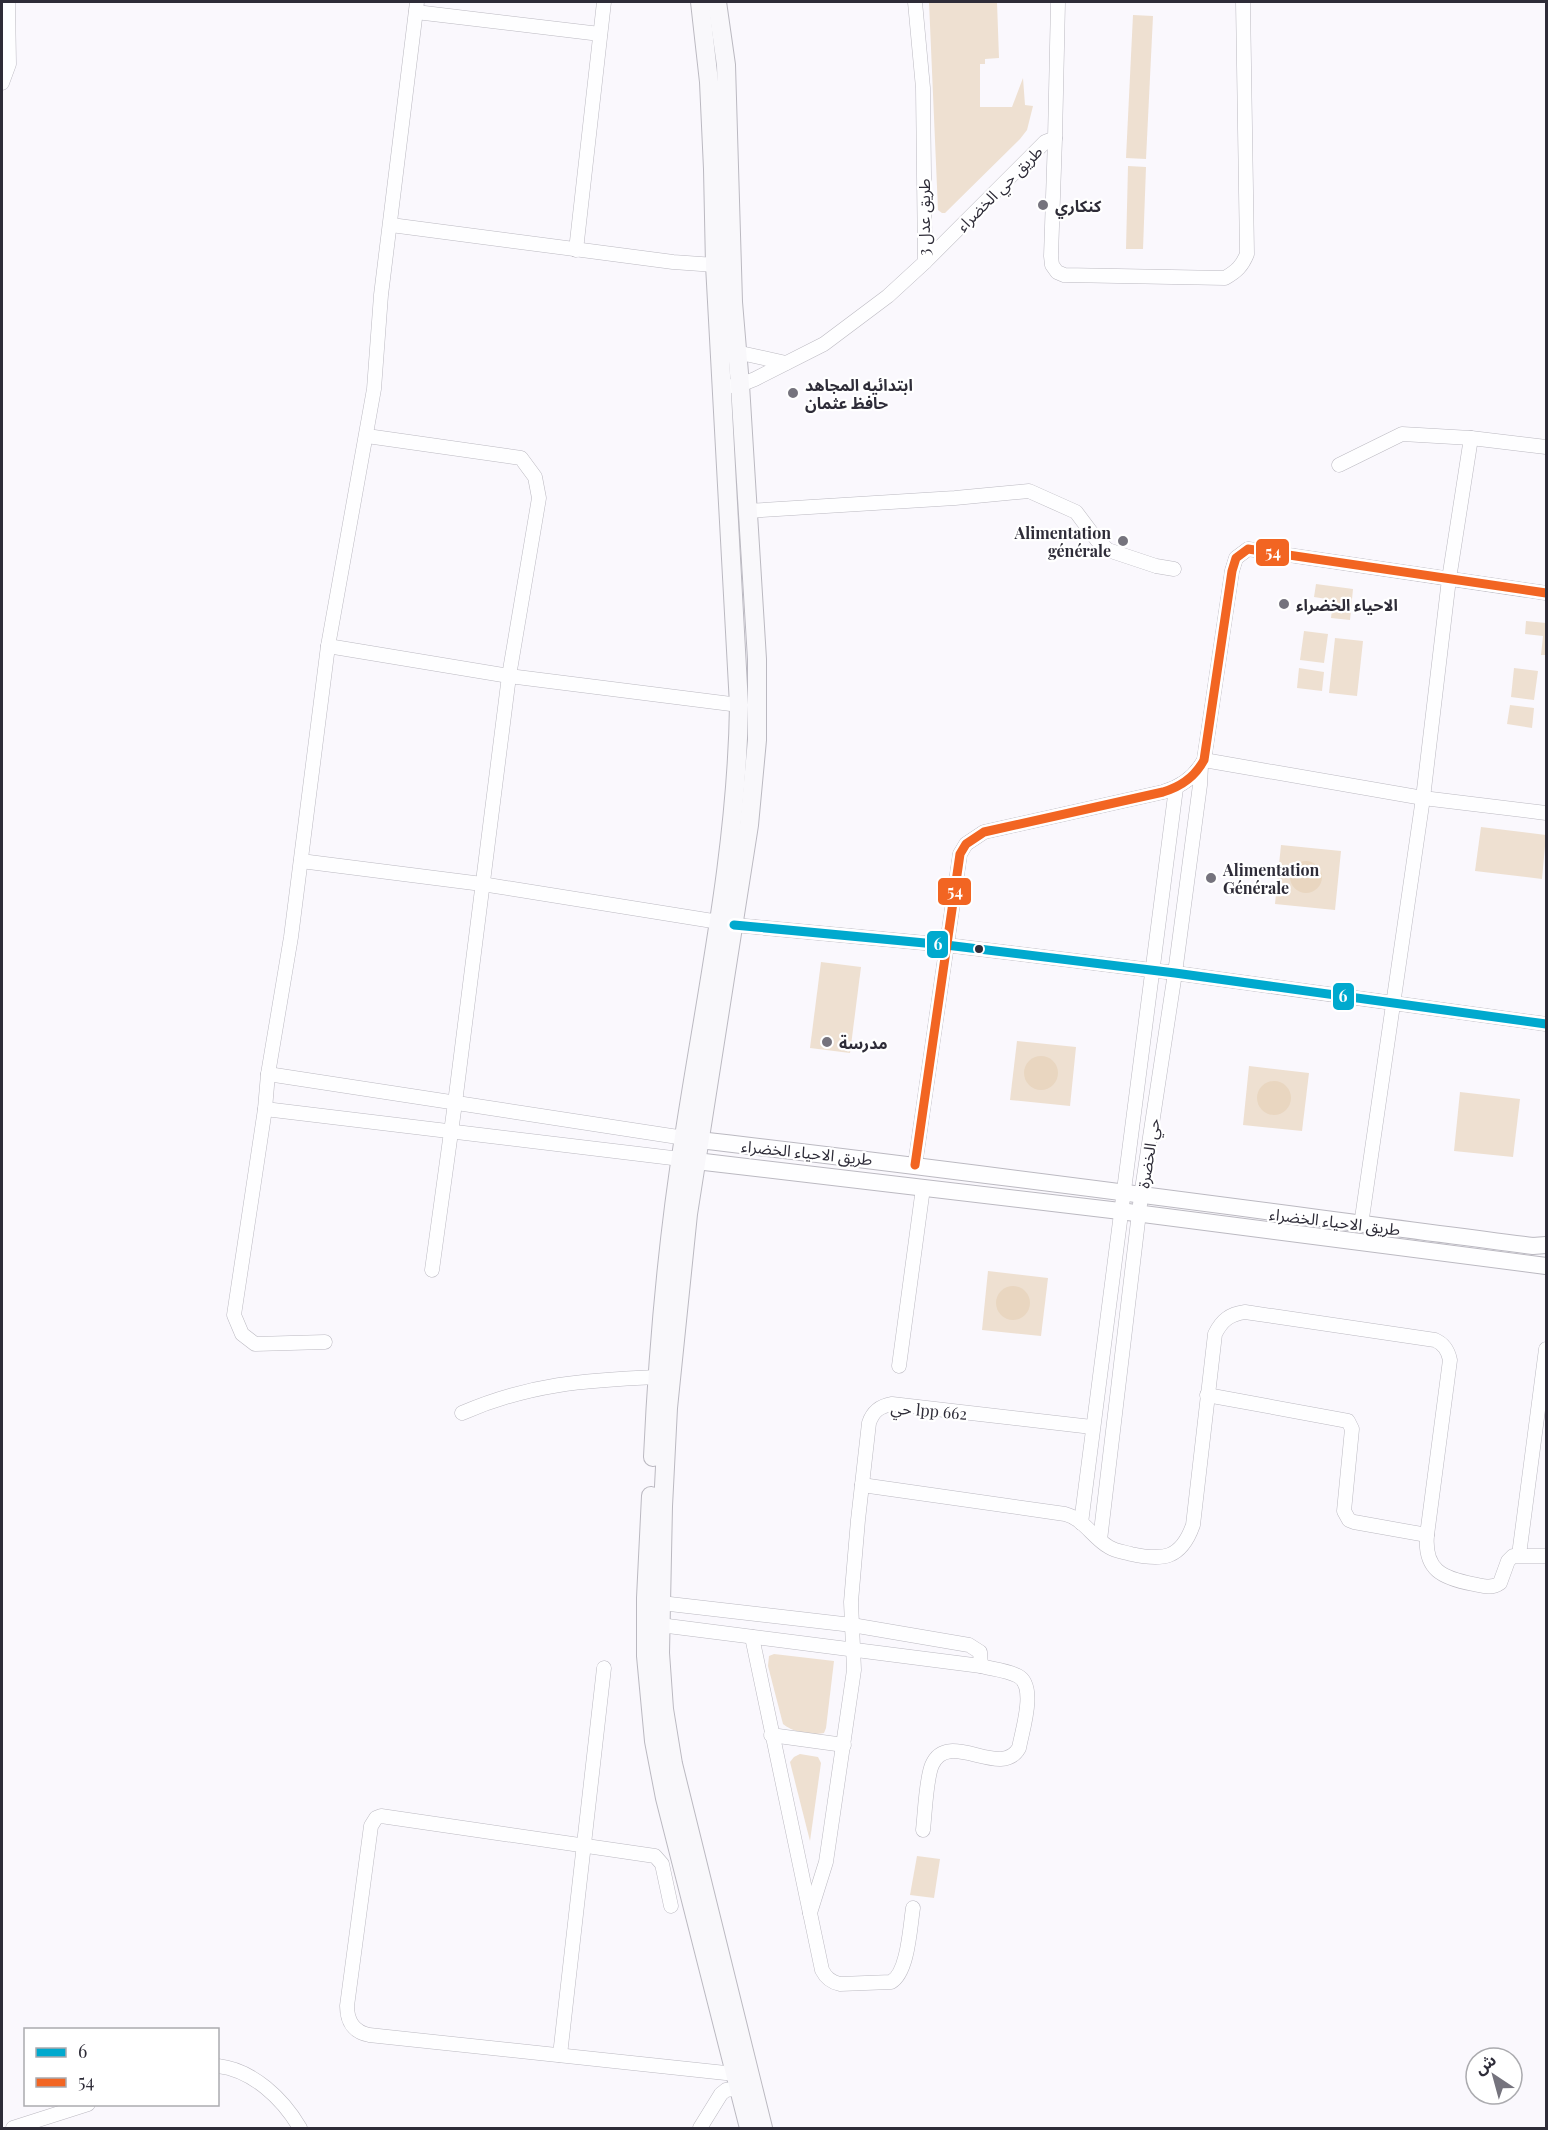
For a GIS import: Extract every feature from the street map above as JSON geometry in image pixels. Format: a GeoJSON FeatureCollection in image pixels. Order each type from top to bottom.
{"type":"FeatureCollection","features":[{"type":"Feature","properties":{"kind":"main road"},"geometry":{"type":"LineString","coordinates":[[700,2],[709,82],[715,265],[747,511],[757,659],[757,740],[749,825],[726,924],[692,1139],[667,1268],[657,1377],[646,1608],[646,1656],[650,1713],[665,1798],[749,2128]]}},
{"type":"Feature","properties":{"kind":"main road"},"geometry":{"type":"LineString","coordinates":[[717,2],[726,65],[728,352]]}},
{"type":"Feature","properties":{"kind":"main road"},"geometry":{"type":"LineString","coordinates":[[726,924],[739,705],[731,386]]}},
{"type":"Feature","properties":{"kind":"main road"},"geometry":{"type":"LineString","coordinates":[[688,1160],[688,1214],[668,1408],[663,1506],[660,1625],[664,1709],[673,1764],[763,2128]]}},
{"type":"Feature","properties":{"kind":"street"},"geometry":{"type":"LineString","coordinates":[[2,83],[9,64],[8,2]]}},
{"type":"Feature","properties":{"kind":"street"},"geometry":{"type":"LineString","coordinates":[[576,250],[604,2]]}},
{"type":"Feature","properties":{"kind":"street","name":"طريق عدل 3"},"geometry":{"type":"LineString","coordinates":[[731,386],[772,371],[824,344],[888,296],[925,262],[923,88],[915,2]]}},
{"type":"Feature","properties":{"kind":"street","name":"طريق حي الخضراء"},"geometry":{"type":"LineString","coordinates":[[925,262],[1045,142],[1055,138],[1058,2]]}},
{"type":"Feature","properties":{"kind":"street"},"geometry":{"type":"LineString","coordinates":[[1055,138],[1051,255],[1052,265],[1057,272],[1064,275],[1225,278],[1236,272],[1243,265],[1246,254],[1243,2]]}},
{"type":"Feature","properties":{"kind":"street"},"geometry":{"type":"LineString","coordinates":[[325,1342],[255,1344],[242,1334],[234,1315],[266,1109],[268,1074],[291,937],[328,646],[374,389],[381,296],[417,7],[600,34]]}},
{"type":"Feature","properties":{"kind":"street"},"geometry":{"type":"LineString","coordinates":[[391,225],[673,262],[715,265]]}},
{"type":"Feature","properties":{"kind":"street"},"geometry":{"type":"LineString","coordinates":[[728,352],[786,363]]}},
{"type":"Feature","properties":{"kind":"street"},"geometry":{"type":"LineString","coordinates":[[1339,465],[1402,434],[1471,438],[1546,447]]}},
{"type":"Feature","properties":{"kind":"street"},"geometry":{"type":"LineString","coordinates":[[367,436],[521,458],[535,477],[539,498],[509,676],[432,1270]]}},
{"type":"Feature","properties":{"kind":"street"},"geometry":{"type":"LineString","coordinates":[[1361,1225],[1424,798],[1449,579],[1471,438]]}},
{"type":"Feature","properties":{"kind":"street"},"geometry":{"type":"LineString","coordinates":[[747,511],[956,498],[1029,491],[1076,512],[1097,540],[1108,550],[1156,566],[1174,569]]}},
{"type":"Feature","properties":{"kind":"street"},"geometry":{"type":"LineString","coordinates":[[915,1165],[960,854],[966,844],[984,832],[1176,788],[1194,775],[1202,763],[1232,571],[1236,558],[1248,549],[1546,593]]}},
{"type":"Feature","properties":{"kind":"street"},"geometry":{"type":"LineString","coordinates":[[328,646],[509,676],[739,705]]}},
{"type":"Feature","properties":{"kind":"street"},"geometry":{"type":"LineString","coordinates":[[1202,763],[1424,798],[1546,813]]}},
{"type":"Feature","properties":{"kind":"street","name":"حي الخضرة"},"geometry":{"type":"LineString","coordinates":[[1100,1540],[1141,1196],[1175,973],[1202,763]]}},
{"type":"Feature","properties":{"kind":"street"},"geometry":{"type":"LineString","coordinates":[[1082,1523],[1092,1427],[1176,788]]}},
{"type":"Feature","properties":{"kind":"street"},"geometry":{"type":"LineString","coordinates":[[300,861],[482,885],[726,924],[946,945],[1152,970],[1546,1024]]}},
{"type":"Feature","properties":{"kind":"street"},"geometry":{"type":"LineString","coordinates":[[268,1074],[692,1139]]}},
{"type":"Feature","properties":{"kind":"street"},"geometry":{"type":"LineString","coordinates":[[266,1109],[1120,1211],[1546,1266]]}},
{"type":"Feature","properties":{"kind":"street","name":"طريق الاحياء الخضراء"},"geometry":{"type":"LineString","coordinates":[[692,1139],[915,1165],[1361,1225],[1533,1246],[1546,1245]]}},
{"type":"Feature","properties":{"kind":"street"},"geometry":{"type":"LineString","coordinates":[[899,1366],[922,1188]]}},
{"type":"Feature","properties":{"kind":"street"},"geometry":{"type":"LineString","coordinates":[[862,1485],[1065,1514],[1082,1523],[1113,1549],[1157,1558],[1167,1557],[1183,1546],[1193,1525],[1215,1334],[1227,1317],[1245,1312],[1435,1340],[1441,1343],[1449,1353],[1450,1360],[1427,1535],[1426,1550],[1430,1561],[1445,1577],[1494,1587],[1503,1580],[1508,1561],[1513,1556],[1546,1556]]}},
{"type":"Feature","properties":{"kind":"street"},"geometry":{"type":"LineString","coordinates":[[1519,1555],[1546,1349]]}},
{"type":"Feature","properties":{"kind":"street"},"geometry":{"type":"LineString","coordinates":[[462,1413],[506,1396],[552,1384],[599,1379],[657,1377]]}},
{"type":"Feature","properties":{"kind":"street"},"geometry":{"type":"LineString","coordinates":[[1207,1395],[1348,1421],[1352,1429],[1344,1511],[1346,1516],[1354,1522],[1427,1535]]}},
{"type":"Feature","properties":{"kind":"street","name":"حي lpp 662"},"geometry":{"type":"LineString","coordinates":[[810,1913],[826,1862],[854,1670],[851,1602],[869,1422],[877,1409],[892,1404],[1092,1427]]}},
{"type":"Feature","properties":{"kind":"street"},"geometry":{"type":"LineString","coordinates":[[661,1603],[852,1625],[974,1646],[980,1652],[981,1666]]}},
{"type":"Feature","properties":{"kind":"street"},"geometry":{"type":"LineString","coordinates":[[660,1625],[981,1666],[1017,1675],[1026,1685],[1027,1702],[1019,1748],[1013,1757],[1004,1760],[952,1751],[938,1756],[931,1768],[923,1830]]}},
{"type":"Feature","properties":{"kind":"street"},"geometry":{"type":"LineString","coordinates":[[752,1637],[822,1970],[829,1980],[840,1984],[896,1980],[903,1970],[913,1908]]}},
{"type":"Feature","properties":{"kind":"street"},"geometry":{"type":"LineString","coordinates":[[560,2055],[604,1668]]}},
{"type":"Feature","properties":{"kind":"street"},"geometry":{"type":"LineString","coordinates":[[771,1736],[844,1745]]}},
{"type":"Feature","properties":{"kind":"street"},"geometry":{"type":"LineString","coordinates":[[671,1906],[664,1869],[659,1859],[650,1855],[391,1817],[376,1818],[371,1826],[347,2006],[350,2022],[362,2033],[560,2055],[737,2081]]}},
{"type":"Feature","properties":{"kind":"street"},"geometry":{"type":"LineString","coordinates":[[219,2066],[233,2069],[266,2087],[289,2110],[300,2128]]}},
{"type":"Feature","properties":{"kind":"street"},"geometry":{"type":"LineString","coordinates":[[700,2128],[721,2094],[737,2081]]}},
{"type":"Feature","properties":{"kind":"street"},"geometry":{"type":"LineString","coordinates":[[13,2128],[82,2106]]}},
{"type":"Feature","properties":{"kind":"shaded area"},"geometry":{"type":"Polygon","coordinates":[[[929,2],[997,2],[999,58],[985,59],[985,64],[980,64],[980,107],[1012,107],[1023,78],[1025,105],[1033,106],[1027,130],[1020,139],[945,213],[938,210],[929,2]]]}},
{"type":"Feature","properties":{"kind":"shaded area"},"geometry":{"type":"Polygon","coordinates":[[[1133,15],[1153,16],[1146,159],[1126,158],[1133,15]]]}},
{"type":"Feature","properties":{"kind":"shaded area"},"geometry":{"type":"Polygon","coordinates":[[[1128,166],[1146,167],[1143,249],[1126,249],[1128,166]]]}},
{"type":"Feature","properties":{"kind":"shaded area"},"geometry":{"type":"Polygon","coordinates":[[[1316,584],[1353,589],[1350,620],[1331,618],[1333,600],[1314,597],[1316,584]]]}},
{"type":"Feature","properties":{"kind":"shaded area"},"geometry":{"type":"Polygon","coordinates":[[[1526,621],[1546,623],[1546,655],[1541,655],[1543,636],[1525,634],[1526,621]]]}},
{"type":"Feature","properties":{"kind":"shaded area"},"geometry":{"type":"Polygon","coordinates":[[[1304,631],[1328,634],[1324,663],[1300,660],[1304,631]]]}},
{"type":"Feature","properties":{"kind":"shaded area"},"geometry":{"type":"Polygon","coordinates":[[[1335,638],[1363,641],[1357,696],[1329,693],[1335,638]]]}},
{"type":"Feature","properties":{"kind":"shaded area"},"geometry":{"type":"Polygon","coordinates":[[[1299,668],[1324,672],[1322,691],[1297,688],[1299,668]]]}},
{"type":"Feature","properties":{"kind":"shaded area"},"geometry":{"type":"Polygon","coordinates":[[[1514,668],[1538,671],[1534,700],[1511,697],[1514,668]]]}},
{"type":"Feature","properties":{"kind":"shaded area"},"geometry":{"type":"Polygon","coordinates":[[[1510,705],[1534,708],[1532,728],[1507,724],[1510,705]]]}},
{"type":"Feature","properties":{"kind":"shaded area"},"geometry":{"type":"Polygon","coordinates":[[[1481,827],[1546,835],[1542,879],[1475,871],[1481,827]]]}},
{"type":"Feature","properties":{"kind":"shaded area"},"geometry":{"type":"Polygon","coordinates":[[[1281,845],[1341,851],[1335,910],[1275,904],[1281,845]]]}},
{"type":"Feature","properties":{"kind":"shaded area"},"geometry":{"type":"Polygon","coordinates":[[[1306,861],[1318,865],[1322,877],[1318,889],[1306,893],[1294,889],[1290,877],[1294,865],[1306,861]]]}},
{"type":"Feature","properties":{"kind":"shaded area"},"geometry":{"type":"Polygon","coordinates":[[[821,962],[861,967],[850,1053],[810,1048],[821,962]]]}},
{"type":"Feature","properties":{"kind":"shaded area"},"geometry":{"type":"Polygon","coordinates":[[[1017,1041],[1076,1047],[1070,1106],[1010,1100],[1017,1041]]]}},
{"type":"Feature","properties":{"kind":"shaded area"},"geometry":{"type":"Polygon","coordinates":[[[1041,1056],[1053,1061],[1058,1073],[1053,1085],[1041,1090],[1029,1085],[1024,1073],[1029,1061],[1041,1056]]]}},
{"type":"Feature","properties":{"kind":"shaded area"},"geometry":{"type":"Polygon","coordinates":[[[1249,1066],[1309,1073],[1302,1131],[1243,1125],[1249,1066]]]}},
{"type":"Feature","properties":{"kind":"shaded area"},"geometry":{"type":"Polygon","coordinates":[[[1274,1081],[1286,1086],[1291,1098],[1286,1110],[1274,1115],[1262,1110],[1257,1098],[1262,1086],[1274,1081]]]}},
{"type":"Feature","properties":{"kind":"shaded area"},"geometry":{"type":"Polygon","coordinates":[[[1460,1092],[1520,1099],[1513,1157],[1454,1151],[1460,1092]]]}},
{"type":"Feature","properties":{"kind":"shaded area"},"geometry":{"type":"Polygon","coordinates":[[[988,1271],[1048,1278],[1041,1336],[982,1330],[988,1271]]]}},
{"type":"Feature","properties":{"kind":"shaded area"},"geometry":{"type":"Polygon","coordinates":[[[1013,1286],[1025,1291],[1030,1303],[1025,1315],[1013,1320],[1001,1315],[996,1303],[1001,1291],[1013,1286]]]}},
{"type":"Feature","properties":{"kind":"shaded area"},"geometry":{"type":"Polygon","coordinates":[[[774,1654],[834,1661],[824,1733],[802,1733],[783,1724],[768,1666],[769,1656],[774,1654]]]}},
{"type":"Feature","properties":{"kind":"shaded area"},"geometry":{"type":"Polygon","coordinates":[[[800,1754],[818,1757],[821,1763],[810,1841],[790,1762],[800,1754]]]}},
{"type":"Feature","properties":{"kind":"shaded area"},"geometry":{"type":"Polygon","coordinates":[[[917,1856],[940,1859],[934,1898],[910,1895],[917,1856]]]}},
{"type":"Feature","properties":{"kind":"transit line","name":"54"},"geometry":{"type":"LineString","coordinates":[[915,1165],[960,854],[966,844],[984,832],[1163,792],[1192,776],[1204,760],[1232,571],[1236,558],[1248,549],[1546,593]]}},
{"type":"Feature","properties":{"kind":"transit line","name":"6"},"geometry":{"type":"LineString","coordinates":[[734,925],[946,945],[1175,973],[1546,1024]]}},
{"type":"Feature","properties":{"kind":"place","name":"كنكاري"},"geometry":{"type":"Point","coordinates":[1043,205]}},
{"type":"Feature","properties":{"kind":"place","name":"ابتدائيه المجاهد حافظ عثمان"},"geometry":{"type":"Point","coordinates":[793,393]}},
{"type":"Feature","properties":{"kind":"place","name":"Alimentation générale"},"geometry":{"type":"Point","coordinates":[1123,541]}},
{"type":"Feature","properties":{"kind":"place","name":"الاحياء الخضراء"},"geometry":{"type":"Point","coordinates":[1284,604]}},
{"type":"Feature","properties":{"kind":"place","name":"Alimentation Générale"},"geometry":{"type":"Point","coordinates":[1211,878]}},
{"type":"Feature","properties":{"kind":"place","name":"مدرسة"},"geometry":{"type":"Point","coordinates":[827,1042]}}]}
